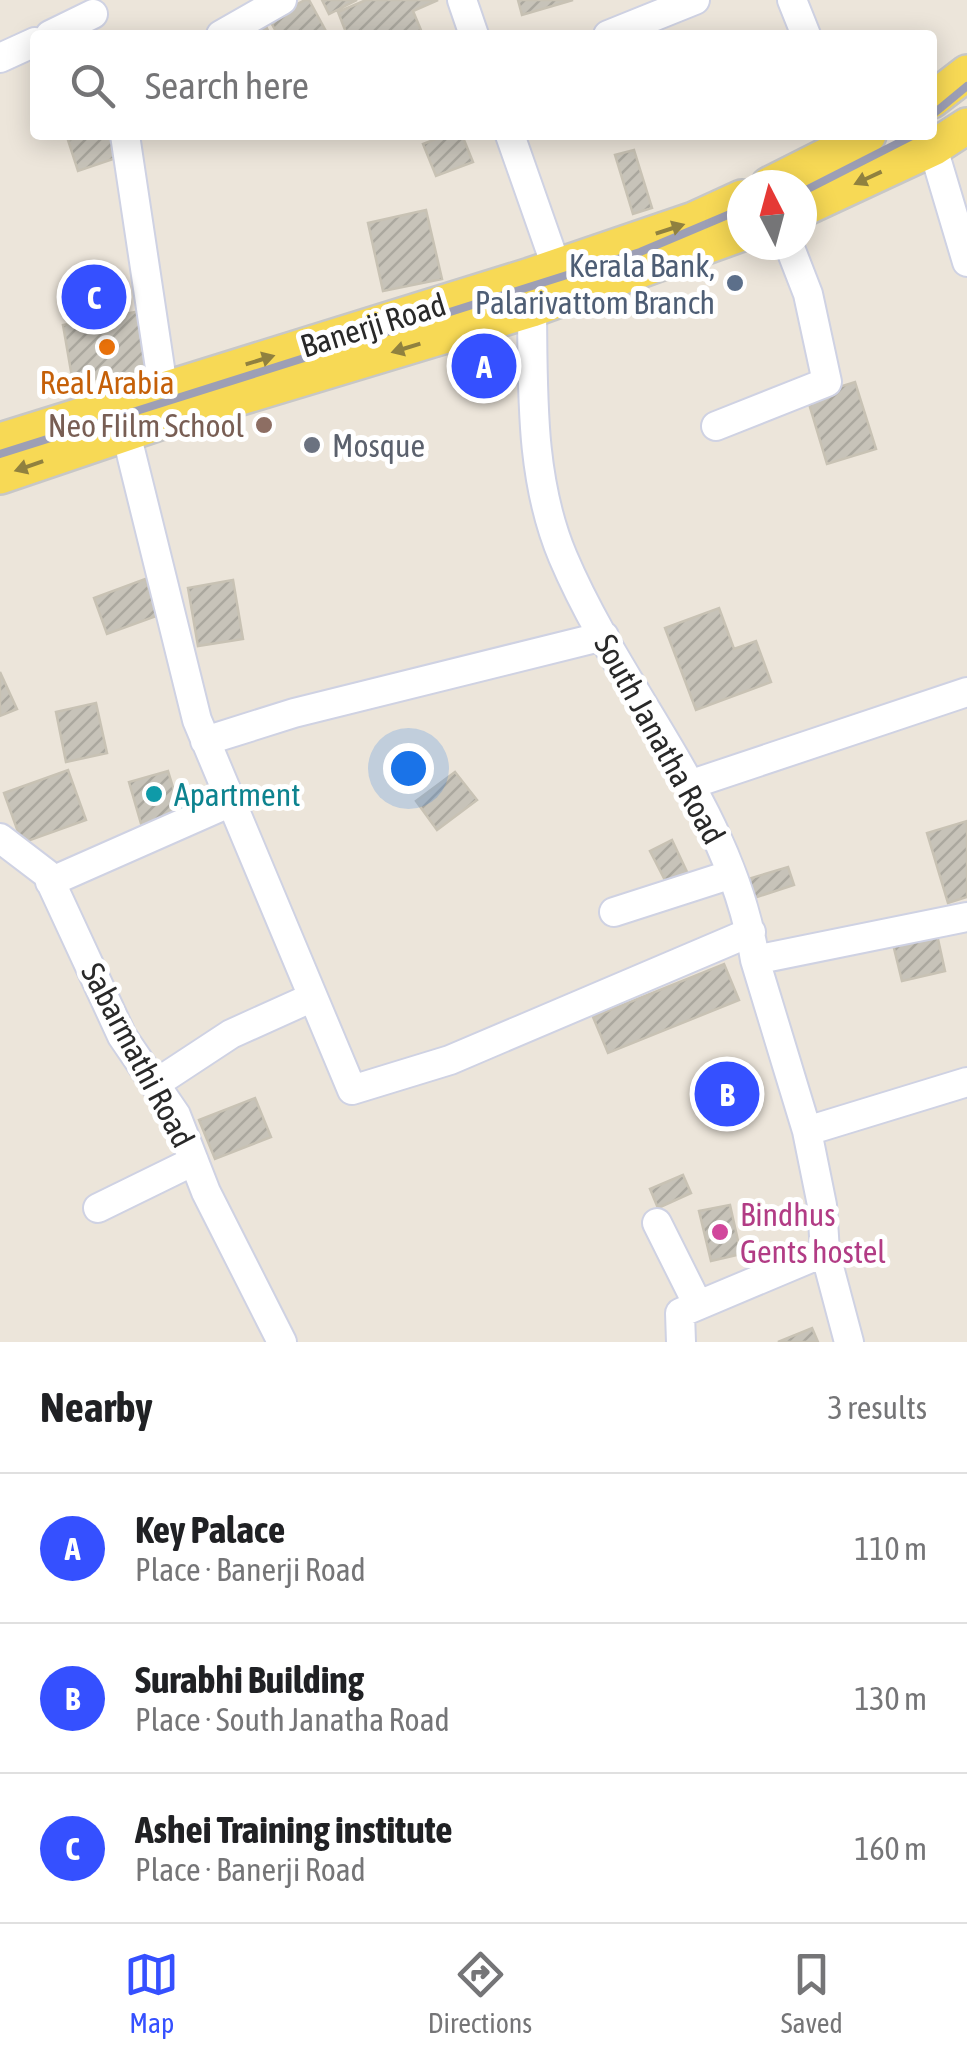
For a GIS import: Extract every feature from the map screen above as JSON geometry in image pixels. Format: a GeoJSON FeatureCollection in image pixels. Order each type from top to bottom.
{"type":"FeatureCollection","features":[{"type":"Feature","properties":{"kind":"main road"},"geometry":{"type":"LineString","coordinates":[[817,202],[933,148],[966,127]]}},
{"type":"Feature","properties":{"kind":"main road"},"geometry":{"type":"LineString","coordinates":[[799,170],[858,140]]}},
{"type":"Feature","properties":{"kind":"main road","name":"Banerji Road"},"geometry":{"type":"LineString","coordinates":[[0,476],[126,433],[211,390],[694,220],[727,205]]}},
{"type":"Feature","properties":{"kind":"main road","name":"Banerji Road"},"geometry":{"type":"LineString","coordinates":[[0,441],[164,388],[211,390],[532,310],[727,238]]}},
{"type":"Feature","properties":{"kind":"street"},"geometry":{"type":"LineString","coordinates":[[230,30],[282,0]]}},
{"type":"Feature","properties":{"kind":"street"},"geometry":{"type":"LineString","coordinates":[[462,0],[472,30]]}},
{"type":"Feature","properties":{"kind":"street"},"geometry":{"type":"LineString","coordinates":[[620,30],[694,0]]}},
{"type":"Feature","properties":{"kind":"street"},"geometry":{"type":"LineString","coordinates":[[792,0],[804,30]]}},
{"type":"Feature","properties":{"kind":"street"},"geometry":{"type":"LineString","coordinates":[[62,30],[94,16]]}},
{"type":"Feature","properties":{"kind":"street"},"geometry":{"type":"LineString","coordinates":[[0,58],[30,44]]}},
{"type":"Feature","properties":{"kind":"street"},"geometry":{"type":"LineString","coordinates":[[126,140],[164,388]]}},
{"type":"Feature","properties":{"kind":"street"},"geometry":{"type":"LineString","coordinates":[[512,140],[556,266]]}},
{"type":"Feature","properties":{"kind":"street"},"geometry":{"type":"LineString","coordinates":[[933,148],[967,262]]}},
{"type":"Feature","properties":{"kind":"street"},"geometry":{"type":"LineString","coordinates":[[716,426],[827,382],[808,294],[796,260]]}},
{"type":"Feature","properties":{"kind":"street","name":"South Janatha Road"},"geometry":{"type":"LineString","coordinates":[[532,310],[538,474],[562,555],[604,636],[692,784],[729,875],[807,1131],[822,1205],[825,1252],[849,1342]]}},
{"type":"Feature","properties":{"kind":"street"},"geometry":{"type":"LineString","coordinates":[[126,433],[205,740],[352,1090],[450,1060],[753,946],[967,918]]}},
{"type":"Feature","properties":{"kind":"street"},"geometry":{"type":"LineString","coordinates":[[205,740],[294,713],[604,636]]}},
{"type":"Feature","properties":{"kind":"street"},"geometry":{"type":"LineString","coordinates":[[692,784],[967,692]]}},
{"type":"Feature","properties":{"kind":"street"},"geometry":{"type":"LineString","coordinates":[[50,882],[229,803]]}},
{"type":"Feature","properties":{"kind":"street","name":"Sabarmathi Road"},"geometry":{"type":"LineString","coordinates":[[0,838],[47,874],[122,1036],[176,1115],[194,1161],[282,1342]]}},
{"type":"Feature","properties":{"kind":"street"},"geometry":{"type":"LineString","coordinates":[[614,912],[729,875]]}},
{"type":"Feature","properties":{"kind":"street"},"geometry":{"type":"LineString","coordinates":[[155,1084],[231,1034],[313,997]]}},
{"type":"Feature","properties":{"kind":"street"},"geometry":{"type":"LineString","coordinates":[[807,1131],[967,1082]]}},
{"type":"Feature","properties":{"kind":"street"},"geometry":{"type":"LineString","coordinates":[[98,1208],[194,1161]]}},
{"type":"Feature","properties":{"kind":"street"},"geometry":{"type":"LineString","coordinates":[[657,1223],[698,1305]]}},
{"type":"Feature","properties":{"kind":"street"},"geometry":{"type":"LineString","coordinates":[[681,1342],[680,1312],[825,1252]]}},
{"type":"Feature","properties":{"kind":"building"},"geometry":{"type":"Polygon","coordinates":[[[309,0],[325,30],[275,30],[269,19],[309,0]]]}},
{"type":"Feature","properties":{"kind":"building"},"geometry":{"type":"Polygon","coordinates":[[[322,0],[357,0],[329,14],[322,0]]]}},
{"type":"Feature","properties":{"kind":"building"},"geometry":{"type":"Polygon","coordinates":[[[366,0],[438,0],[413,11],[421,30],[345,30],[338,12],[366,0]]]}},
{"type":"Feature","properties":{"kind":"building"},"geometry":{"type":"Polygon","coordinates":[[[518,0],[573,0],[522,15],[518,0]]]}},
{"type":"Feature","properties":{"kind":"building"},"geometry":{"type":"Polygon","coordinates":[[[68,140],[113,140],[119,157],[78,171],[68,140]]]}},
{"type":"Feature","properties":{"kind":"building"},"geometry":{"type":"Polygon","coordinates":[[[464,140],[473,162],[436,176],[423,144],[464,140]]]}},
{"type":"Feature","properties":{"kind":"building"},"geometry":{"type":"Polygon","coordinates":[[[634,150],[652,208],[633,214],[615,155],[634,150]]]}},
{"type":"Feature","properties":{"kind":"building"},"geometry":{"type":"Polygon","coordinates":[[[426,210],[442,279],[383,291],[368,223],[426,210]]]}},
{"type":"Feature","properties":{"kind":"building"},"geometry":{"type":"Polygon","coordinates":[[[123,278],[128,304],[65,317],[60,291],[123,278]]]}},
{"type":"Feature","properties":{"kind":"building","name":"Real Arabia"},"geometry":{"type":"Polygon","coordinates":[[[141,311],[152,369],[73,383],[63,325],[141,311]]]}},
{"type":"Feature","properties":{"kind":"building"},"geometry":{"type":"Polygon","coordinates":[[[490,351],[500,368],[478,381],[468,365],[490,351]]]}},
{"type":"Feature","properties":{"kind":"building"},"geometry":{"type":"Polygon","coordinates":[[[855,382],[876,449],[827,464],[807,397],[855,382]]]}},
{"type":"Feature","properties":{"kind":"building"},"geometry":{"type":"Polygon","coordinates":[[[145,579],[159,615],[107,634],[94,598],[145,579]]]}},
{"type":"Feature","properties":{"kind":"building"},"geometry":{"type":"Polygon","coordinates":[[[233,580],[243,639],[198,646],[188,588],[233,580]]]}},
{"type":"Feature","properties":{"kind":"building"},"geometry":{"type":"Polygon","coordinates":[[[719,608],[734,649],[756,641],[771,682],[696,710],[665,628],[719,608]]]}},
{"type":"Feature","properties":{"kind":"building"},"geometry":{"type":"Polygon","coordinates":[[[0,672],[17,709],[0,716],[0,672]]]}},
{"type":"Feature","properties":{"kind":"building"},"geometry":{"type":"Polygon","coordinates":[[[96,703],[107,753],[66,762],[56,712],[96,703]]]}},
{"type":"Feature","properties":{"kind":"building"},"geometry":{"type":"Polygon","coordinates":[[[68,770],[86,820],[22,843],[4,793],[68,770]]]}},
{"type":"Feature","properties":{"kind":"building","name":"Apartment"},"geometry":{"type":"Polygon","coordinates":[[[168,771],[179,807],[169,819],[142,827],[129,782],[168,771]]]}},
{"type":"Feature","properties":{"kind":"building"},"geometry":{"type":"Polygon","coordinates":[[[455,772],[477,800],[437,830],[416,801],[455,772]]]}},
{"type":"Feature","properties":{"kind":"building"},"geometry":{"type":"Polygon","coordinates":[[[967,821],[967,897],[948,903],[927,833],[967,821]]]}},
{"type":"Feature","properties":{"kind":"building"},"geometry":{"type":"Polygon","coordinates":[[[672,840],[687,872],[666,882],[650,851],[672,840]]]}},
{"type":"Feature","properties":{"kind":"building"},"geometry":{"type":"Polygon","coordinates":[[[788,867],[794,885],[754,898],[748,879],[788,867]]]}},
{"type":"Feature","properties":{"kind":"building"},"geometry":{"type":"Polygon","coordinates":[[[936,930],[945,971],[902,981],[892,940],[936,930]]]}},
{"type":"Feature","properties":{"kind":"building"},"geometry":{"type":"Polygon","coordinates":[[[724,964],[739,1000],[608,1053],[593,1017],[724,964]]]}},
{"type":"Feature","properties":{"kind":"building"},"geometry":{"type":"Polygon","coordinates":[[[746,1073],[754,1100],[707,1115],[699,1088],[746,1073]]]}},
{"type":"Feature","properties":{"kind":"building"},"geometry":{"type":"Polygon","coordinates":[[[255,1098],[271,1137],[215,1159],[199,1120],[255,1098]]]}},
{"type":"Feature","properties":{"kind":"building"},"geometry":{"type":"Polygon","coordinates":[[[683,1175],[691,1193],[658,1208],[650,1189],[683,1175]]]}},
{"type":"Feature","properties":{"kind":"building","name":"Bindhus Gents hostel"},"geometry":{"type":"Polygon","coordinates":[[[730,1205],[741,1254],[711,1261],[699,1211],[730,1205]]]}},
{"type":"Feature","properties":{"kind":"building"},"geometry":{"type":"Polygon","coordinates":[[[812,1328],[818,1342],[778,1342],[812,1328]]]}},
{"type":"Feature","properties":{"kind":"railway"},"geometry":{"type":"LineString","coordinates":[[937,111],[967,86]]}},
{"type":"Feature","properties":{"kind":"railway"},"geometry":{"type":"LineString","coordinates":[[817,184],[904,140]]}},
{"type":"Feature","properties":{"kind":"railway"},"geometry":{"type":"LineString","coordinates":[[0,454],[640,252],[727,215]]}},
{"type":"Feature","properties":{"kind":"place","name":"Kerala Bank, Palarivattom Branch"},"geometry":{"type":"Point","coordinates":[735,283]}},
{"type":"Feature","properties":{"kind":"place","name":"Ashei Training institute"},"geometry":{"type":"Point","coordinates":[94,297]}},
{"type":"Feature","properties":{"kind":"place","name":"Real Arabia"},"geometry":{"type":"Point","coordinates":[107,347]}},
{"type":"Feature","properties":{"kind":"place","name":"Key Palace"},"geometry":{"type":"Point","coordinates":[484,366]}},
{"type":"Feature","properties":{"kind":"place","name":"Neo FIilm School"},"geometry":{"type":"Point","coordinates":[264,425]}},
{"type":"Feature","properties":{"kind":"place","name":"Mosque"},"geometry":{"type":"Point","coordinates":[312,445]}},
{"type":"Feature","properties":{"kind":"place","name":"Apartment"},"geometry":{"type":"Point","coordinates":[154,794]}},
{"type":"Feature","properties":{"kind":"place","name":"Surabhi Building"},"geometry":{"type":"Point","coordinates":[727,1094]}},
{"type":"Feature","properties":{"kind":"place","name":"Bindhus Gents hostel"},"geometry":{"type":"Point","coordinates":[720,1232]}}]}
